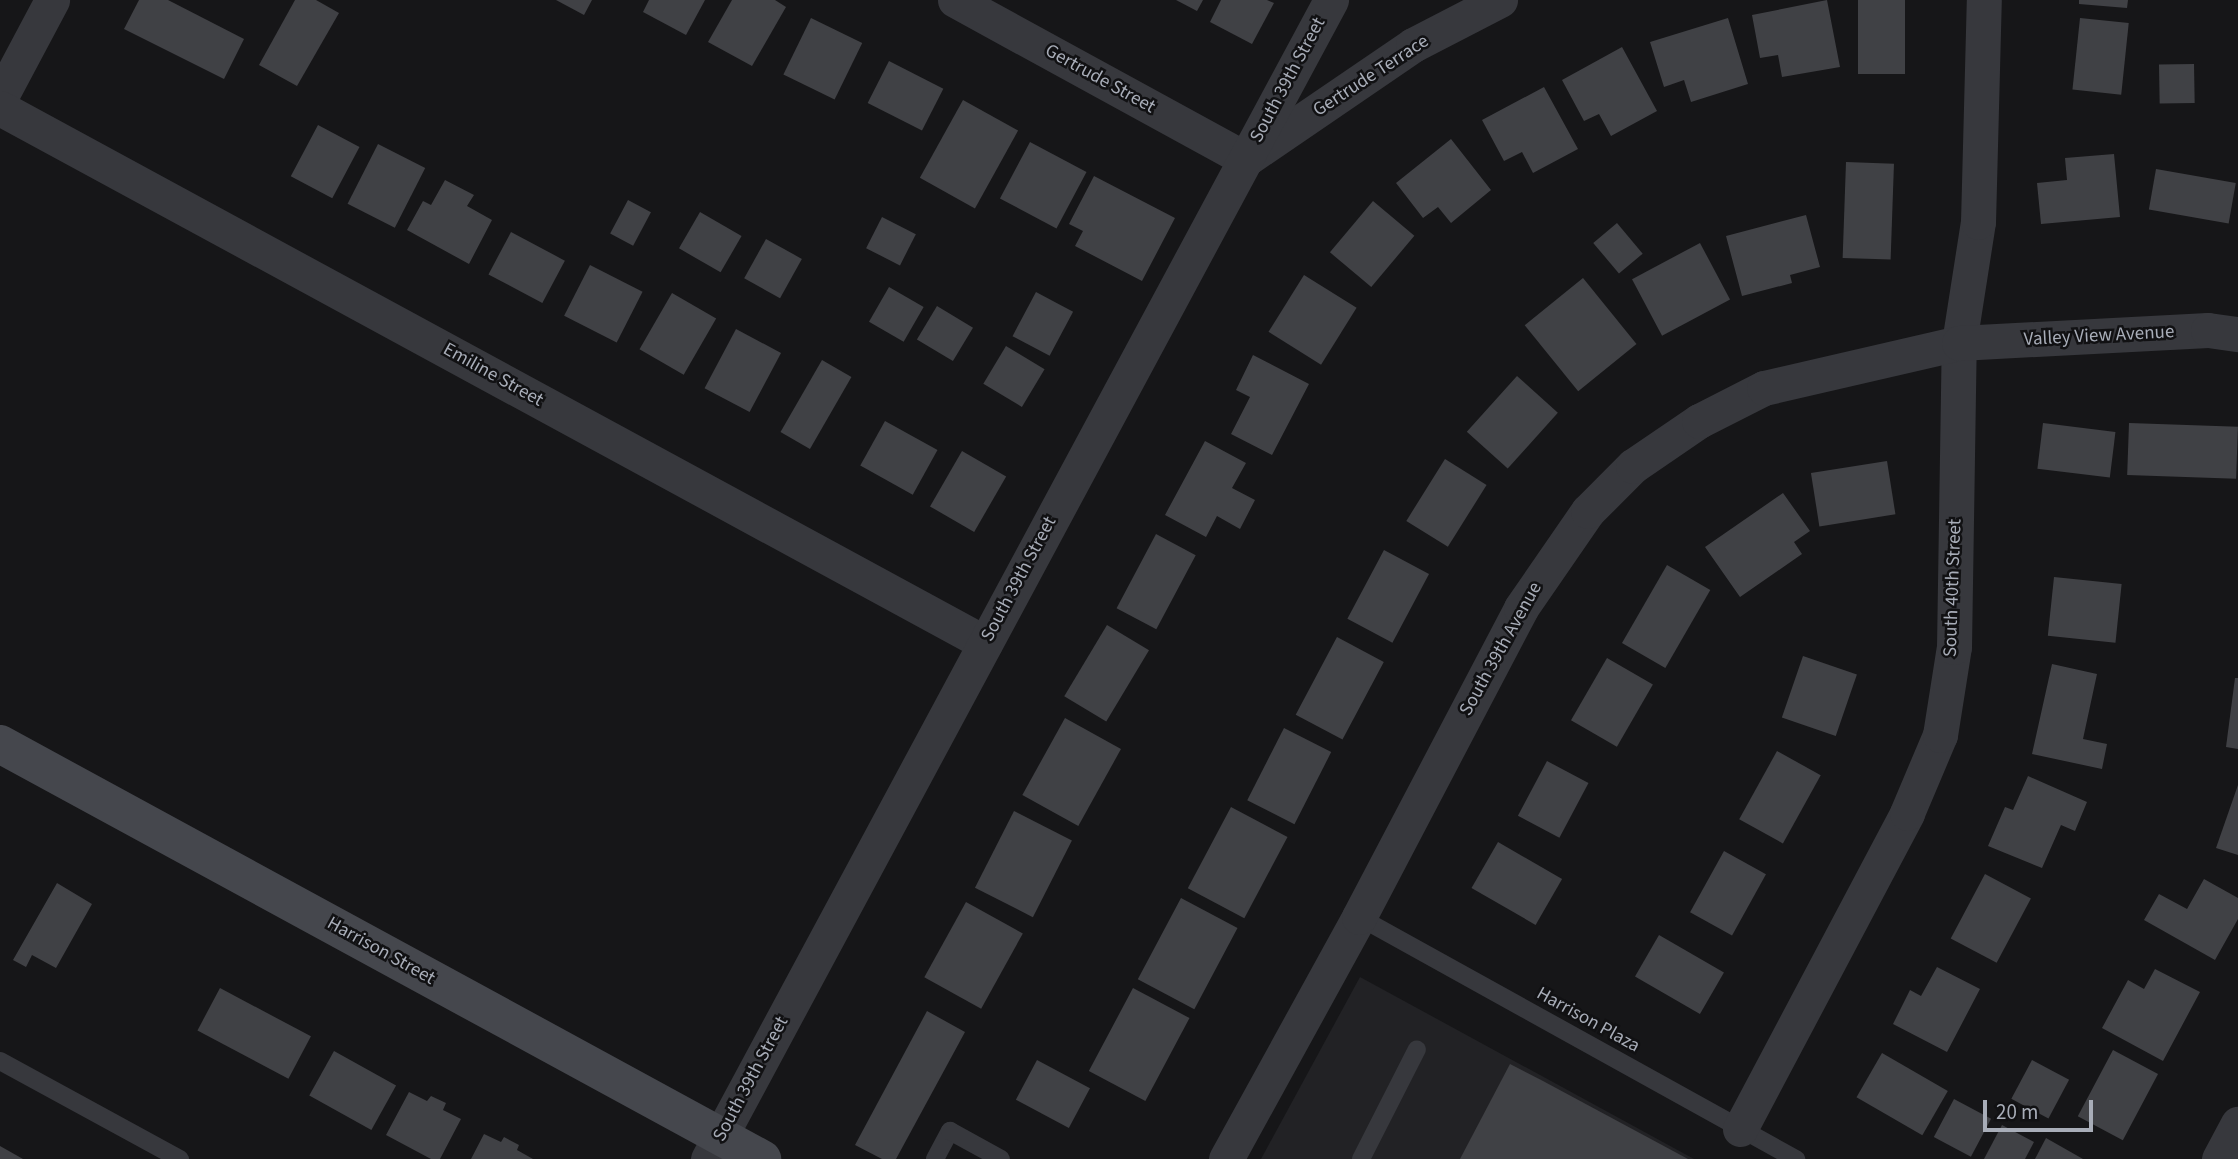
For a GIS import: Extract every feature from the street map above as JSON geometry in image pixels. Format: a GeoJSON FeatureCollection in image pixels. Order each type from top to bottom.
{"type":"FeatureCollection","features":[{"type":"Feature","properties":{"kind":"main road","name":"Harrison Street"},"geometry":{"type":"LineString","coordinates":[[0,744],[714,1148],[762,1159]]}},
{"type":"Feature","properties":{"kind":"street"},"geometry":{"type":"LineString","coordinates":[[0,98],[52,0]]}},
{"type":"Feature","properties":{"kind":"street","name":"Gertrude Street"},"geometry":{"type":"LineString","coordinates":[[956,0],[1245,159]]}},
{"type":"Feature","properties":{"kind":"street","name":"South 39th Street"},"geometry":{"type":"LineString","coordinates":[[714,1148],[1331,0]]}},
{"type":"Feature","properties":{"kind":"street","name":"Gertrude Terrace"},"geometry":{"type":"LineString","coordinates":[[1245,159],[1413,45],[1500,0]]}},
{"type":"Feature","properties":{"kind":"street","name":"South 40th Street"},"geometry":{"type":"LineString","coordinates":[[1740,1129],[1907,813],[1940,735],[1954,647],[1959,343],[1978,222],[1984,0]]}},
{"type":"Feature","properties":{"kind":"street","name":"Emiline Street"},"geometry":{"type":"LineString","coordinates":[[0,108],[985,643]]}},
{"type":"Feature","properties":{"kind":"street","name":"Valley View Avenue"},"geometry":{"type":"LineString","coordinates":[[1959,343],[2208,330],[2238,334]]}},
{"type":"Feature","properties":{"kind":"street","name":"South 39th Avenue"},"geometry":{"type":"LineString","coordinates":[[1226,1159],[1359,917],[1521,608],[1567,539],[1610,488],[1633,466],[1666,443],[1764,388],[1959,343]]}},
{"type":"Feature","properties":{"kind":"street"},"geometry":{"type":"LineString","coordinates":[[2219,1159],[2238,1124]]}},
{"type":"Feature","properties":{"kind":"lane","name":"Harrison Plaza"},"geometry":{"type":"LineString","coordinates":[[1359,917],[1796,1159]]}},
{"type":"Feature","properties":{"kind":"lane"},"geometry":{"type":"LineString","coordinates":[[1361,1159],[1417,1049]]}},
{"type":"Feature","properties":{"kind":"lane"},"geometry":{"type":"LineString","coordinates":[[0,1061],[180,1159]]}},
{"type":"Feature","properties":{"kind":"lane"},"geometry":{"type":"LineString","coordinates":[[935,1159],[950,1131],[1001,1159]]}},
{"type":"Feature","properties":{"kind":"shaded area"},"geometry":{"type":"Polygon","coordinates":[[[1360,977],[1694,1159],[1261,1159],[1360,977]]]}},
{"type":"Feature","properties":{"kind":"building"},"geometry":{"type":"Polygon","coordinates":[[[139,0],[168,0],[244,39],[224,79],[124,29],[139,0]]]}},
{"type":"Feature","properties":{"kind":"building"},"geometry":{"type":"Polygon","coordinates":[[[295,0],[316,0],[339,13],[297,86],[259,65],[295,0]]]}},
{"type":"Feature","properties":{"kind":"building"},"geometry":{"type":"Polygon","coordinates":[[[556,0],[592,0],[584,15],[556,0]]]}},
{"type":"Feature","properties":{"kind":"building"},"geometry":{"type":"Polygon","coordinates":[[[649,0],[705,0],[686,35],[643,12],[649,0]]]}},
{"type":"Feature","properties":{"kind":"building"},"geometry":{"type":"Polygon","coordinates":[[[732,0],[775,0],[786,7],[752,66],[708,42],[732,0]]]}},
{"type":"Feature","properties":{"kind":"building"},"geometry":{"type":"Polygon","coordinates":[[[1176,0],[1203,0],[1197,11],[1176,0]]]}},
{"type":"Feature","properties":{"kind":"building"},"geometry":{"type":"Polygon","coordinates":[[[1221,0],[1267,0],[1274,3],[1252,44],[1210,22],[1221,0]]]}},
{"type":"Feature","properties":{"kind":"building"},"geometry":{"type":"Polygon","coordinates":[[[1827,0],[1840,67],[1782,77],[1778,55],[1760,58],[1752,15],[1827,0]]]}},
{"type":"Feature","properties":{"kind":"building"},"geometry":{"type":"Polygon","coordinates":[[[1858,0],[1905,0],[1905,74],[1858,74],[1858,0]]]}},
{"type":"Feature","properties":{"kind":"building"},"geometry":{"type":"Polygon","coordinates":[[[2079,0],[2128,0],[2127,8],[2079,4],[2079,0]]]}},
{"type":"Feature","properties":{"kind":"building"},"geometry":{"type":"Polygon","coordinates":[[[811,18],[862,43],[835,100],[783,75],[811,18]]]}},
{"type":"Feature","properties":{"kind":"building"},"geometry":{"type":"Polygon","coordinates":[[[1728,18],[1748,84],[1691,102],[1684,80],[1664,87],[1650,42],[1728,18]]]}},
{"type":"Feature","properties":{"kind":"building"},"geometry":{"type":"Polygon","coordinates":[[[2080,18],[2129,23],[2121,95],[2072,90],[2080,18]]]}},
{"type":"Feature","properties":{"kind":"building"},"geometry":{"type":"Polygon","coordinates":[[[1622,47],[1657,111],[1611,136],[1599,114],[1584,121],[1562,80],[1622,47]]]}},
{"type":"Feature","properties":{"kind":"building"},"geometry":{"type":"Polygon","coordinates":[[[889,61],[943,89],[922,131],[868,103],[889,61]]]}},
{"type":"Feature","properties":{"kind":"building"},"geometry":{"type":"Polygon","coordinates":[[[2194,64],[2195,103],[2160,104],[2159,65],[2194,64]]]}},
{"type":"Feature","properties":{"kind":"building"},"geometry":{"type":"Polygon","coordinates":[[[1544,87],[1578,149],[1533,173],[1522,152],[1504,161],[1482,120],[1544,87]]]}},
{"type":"Feature","properties":{"kind":"building"},"geometry":{"type":"Polygon","coordinates":[[[963,100],[1018,131],[975,208],[920,178],[963,100]]]}},
{"type":"Feature","properties":{"kind":"building"},"geometry":{"type":"Polygon","coordinates":[[[318,125],[359,147],[332,198],[291,176],[318,125]]]}},
{"type":"Feature","properties":{"kind":"building"},"geometry":{"type":"Polygon","coordinates":[[[1451,139],[1491,190],[1451,223],[1438,207],[1423,218],[1396,183],[1451,139]]]}},
{"type":"Feature","properties":{"kind":"building"},"geometry":{"type":"Polygon","coordinates":[[[1030,142],[1087,172],[1056,229],[1000,199],[1030,142]]]}},
{"type":"Feature","properties":{"kind":"building"},"geometry":{"type":"Polygon","coordinates":[[[378,144],[425,168],[395,228],[348,204],[378,144]]]}},
{"type":"Feature","properties":{"kind":"building"},"geometry":{"type":"Polygon","coordinates":[[[2114,154],[2120,217],[2041,224],[2037,183],[2067,180],[2065,158],[2114,154]]]}},
{"type":"Feature","properties":{"kind":"building"},"geometry":{"type":"Polygon","coordinates":[[[1846,162],[1894,164],[1891,260],[1843,258],[1846,162]]]}},
{"type":"Feature","properties":{"kind":"building"},"geometry":{"type":"Polygon","coordinates":[[[2156,169],[2236,183],[2229,223],[2149,209],[2156,169]]]}},
{"type":"Feature","properties":{"kind":"building"},"geometry":{"type":"Polygon","coordinates":[[[1094,176],[1175,218],[1142,281],[1075,246],[1083,231],[1069,224],[1094,176]]]}},
{"type":"Feature","properties":{"kind":"building"},"geometry":{"type":"Polygon","coordinates":[[[445,180],[474,195],[467,206],[492,220],[469,264],[407,230],[423,201],[431,205],[445,180]]]}},
{"type":"Feature","properties":{"kind":"building"},"geometry":{"type":"Polygon","coordinates":[[[628,200],[651,212],[633,246],[610,234],[628,200]]]}},
{"type":"Feature","properties":{"kind":"building"},"geometry":{"type":"Polygon","coordinates":[[[1373,201],[1414,236],[1371,287],[1330,252],[1373,201]]]}},
{"type":"Feature","properties":{"kind":"building"},"geometry":{"type":"Polygon","coordinates":[[[700,212],[742,236],[721,272],[679,248],[700,212]]]}},
{"type":"Feature","properties":{"kind":"building"},"geometry":{"type":"Polygon","coordinates":[[[1806,215],[1820,267],[1790,275],[1792,283],[1742,296],[1726,236],[1806,215]]]}},
{"type":"Feature","properties":{"kind":"building"},"geometry":{"type":"Polygon","coordinates":[[[882,217],[916,234],[900,265],[866,248],[882,217]]]}},
{"type":"Feature","properties":{"kind":"building"},"geometry":{"type":"Polygon","coordinates":[[[1617,223],[1643,254],[1619,274],[1593,243],[1617,223]]]}},
{"type":"Feature","properties":{"kind":"building"},"geometry":{"type":"Polygon","coordinates":[[[511,232],[565,261],[542,303],[488,274],[511,232]]]}},
{"type":"Feature","properties":{"kind":"building"},"geometry":{"type":"Polygon","coordinates":[[[766,239],[802,259],[780,298],[744,278],[766,239]]]}},
{"type":"Feature","properties":{"kind":"building"},"geometry":{"type":"Polygon","coordinates":[[[1700,243],[1730,300],[1662,336],[1632,279],[1700,243]]]}},
{"type":"Feature","properties":{"kind":"building"},"geometry":{"type":"Polygon","coordinates":[[[590,265],[643,292],[617,343],[564,316],[590,265]]]}},
{"type":"Feature","properties":{"kind":"building"},"geometry":{"type":"Polygon","coordinates":[[[1304,275],[1357,308],[1321,365],[1268,332],[1304,275]]]}},
{"type":"Feature","properties":{"kind":"building"},"geometry":{"type":"Polygon","coordinates":[[[1583,278],[1636,344],[1578,391],[1525,325],[1583,278]]]}},
{"type":"Feature","properties":{"kind":"building"},"geometry":{"type":"Polygon","coordinates":[[[889,287],[924,307],[904,342],[869,322],[889,287]]]}},
{"type":"Feature","properties":{"kind":"building"},"geometry":{"type":"Polygon","coordinates":[[[1036,292],[1073,312],[1050,356],[1013,336],[1036,292]]]}},
{"type":"Feature","properties":{"kind":"building"},"geometry":{"type":"Polygon","coordinates":[[[672,293],[716,319],[684,375],[640,349],[672,293]]]}},
{"type":"Feature","properties":{"kind":"building"},"geometry":{"type":"Polygon","coordinates":[[[937,306],[973,328],[953,361],[917,339],[937,306]]]}},
{"type":"Feature","properties":{"kind":"building"},"geometry":{"type":"Polygon","coordinates":[[[736,329],[781,353],[750,412],[705,388],[736,329]]]}},
{"type":"Feature","properties":{"kind":"building"},"geometry":{"type":"Polygon","coordinates":[[[1006,346],[1045,369],[1022,407],[983,384],[1006,346]]]}},
{"type":"Feature","properties":{"kind":"building"},"geometry":{"type":"Polygon","coordinates":[[[1253,355],[1309,384],[1272,455],[1231,434],[1250,397],[1236,390],[1253,355]]]}},
{"type":"Feature","properties":{"kind":"building"},"geometry":{"type":"Polygon","coordinates":[[[822,360],[851,377],[810,449],[780,432],[822,360]]]}},
{"type":"Feature","properties":{"kind":"building"},"geometry":{"type":"Polygon","coordinates":[[[1517,376],[1558,413],[1508,469],[1467,432],[1517,376]]]}},
{"type":"Feature","properties":{"kind":"building"},"geometry":{"type":"Polygon","coordinates":[[[885,421],[937,450],[913,495],[860,466],[885,421]]]}},
{"type":"Feature","properties":{"kind":"building"},"geometry":{"type":"Polygon","coordinates":[[[2043,423],[2115,432],[2110,478],[2037,469],[2043,423]]]}},
{"type":"Feature","properties":{"kind":"building"},"geometry":{"type":"Polygon","coordinates":[[[2129,423],[2238,427],[2236,479],[2127,475],[2129,423]]]}},
{"type":"Feature","properties":{"kind":"building"},"geometry":{"type":"Polygon","coordinates":[[[1205,441],[1246,463],[1232,488],[1255,500],[1240,529],[1217,516],[1206,537],[1165,515],[1205,441]]]}},
{"type":"Feature","properties":{"kind":"building"},"geometry":{"type":"Polygon","coordinates":[[[962,451],[1006,476],[974,532],[930,506],[962,451]]]}},
{"type":"Feature","properties":{"kind":"building"},"geometry":{"type":"Polygon","coordinates":[[[1445,459],[1487,485],[1448,547],[1406,521],[1445,459]]]}},
{"type":"Feature","properties":{"kind":"building"},"geometry":{"type":"Polygon","coordinates":[[[1887,461],[1895,514],[1819,526],[1811,473],[1887,461]]]}},
{"type":"Feature","properties":{"kind":"building"},"geometry":{"type":"Polygon","coordinates":[[[1783,493],[1810,531],[1794,542],[1802,554],[1740,597],[1705,547],[1783,493]]]}},
{"type":"Feature","properties":{"kind":"building"},"geometry":{"type":"Polygon","coordinates":[[[1156,534],[1196,555],[1156,629],[1117,608],[1156,534]]]}},
{"type":"Feature","properties":{"kind":"building"},"geometry":{"type":"Polygon","coordinates":[[[1384,550],[1429,574],[1392,643],[1347,619],[1384,550]]]}},
{"type":"Feature","properties":{"kind":"building"},"geometry":{"type":"Polygon","coordinates":[[[1667,565],[1710,590],[1665,668],[1622,643],[1667,565]]]}},
{"type":"Feature","properties":{"kind":"building"},"geometry":{"type":"Polygon","coordinates":[[[2054,577],[2122,584],[2115,643],[2048,636],[2054,577]]]}},
{"type":"Feature","properties":{"kind":"building"},"geometry":{"type":"Polygon","coordinates":[[[1107,625],[1149,650],[1106,721],[1064,696],[1107,625]]]}},
{"type":"Feature","properties":{"kind":"building"},"geometry":{"type":"Polygon","coordinates":[[[1337,637],[1384,662],[1342,740],[1296,715],[1337,637]]]}},
{"type":"Feature","properties":{"kind":"building"},"geometry":{"type":"Polygon","coordinates":[[[1803,656],[1857,675],[1836,736],[1782,717],[1803,656]]]}},
{"type":"Feature","properties":{"kind":"building"},"geometry":{"type":"Polygon","coordinates":[[[1607,658],[1653,685],[1617,747],[1571,720],[1607,658]]]}},
{"type":"Feature","properties":{"kind":"building"},"geometry":{"type":"Polygon","coordinates":[[[2052,664],[2097,674],[2083,739],[2107,744],[2102,769],[2032,754],[2052,664]]]}},
{"type":"Feature","properties":{"kind":"building"},"geometry":{"type":"Polygon","coordinates":[[[2235,678],[2238,678],[2238,749],[2226,747],[2235,678]]]}},
{"type":"Feature","properties":{"kind":"building"},"geometry":{"type":"Polygon","coordinates":[[[1065,718],[1121,749],[1078,826],[1022,795],[1065,718]]]}},
{"type":"Feature","properties":{"kind":"building"},"geometry":{"type":"Polygon","coordinates":[[[1284,728],[1331,752],[1294,824],[1247,800],[1284,728]]]}},
{"type":"Feature","properties":{"kind":"building"},"geometry":{"type":"Polygon","coordinates":[[[1777,751],[1821,775],[1783,843],[1739,819],[1777,751]]]}},
{"type":"Feature","properties":{"kind":"building"},"geometry":{"type":"Polygon","coordinates":[[[1547,761],[1588,783],[1559,838],[1518,816],[1547,761]]]}},
{"type":"Feature","properties":{"kind":"building"},"geometry":{"type":"Polygon","coordinates":[[[2028,776],[2087,802],[2075,831],[2061,825],[2042,868],[1988,846],[2005,807],[2013,810],[2028,776]]]}},
{"type":"Feature","properties":{"kind":"building"},"geometry":{"type":"Polygon","coordinates":[[[2238,785],[2238,855],[2216,848],[2238,785]]]}},
{"type":"Feature","properties":{"kind":"building"},"geometry":{"type":"Polygon","coordinates":[[[1231,807],[1288,837],[1244,918],[1188,888],[1231,807]]]}},
{"type":"Feature","properties":{"kind":"building"},"geometry":{"type":"Polygon","coordinates":[[[1014,811],[1072,841],[1033,917],[975,888],[1014,811]]]}},
{"type":"Feature","properties":{"kind":"building"},"geometry":{"type":"Polygon","coordinates":[[[1498,842],[1562,879],[1536,925],[1472,888],[1498,842]]]}},
{"type":"Feature","properties":{"kind":"building"},"geometry":{"type":"Polygon","coordinates":[[[1724,851],[1766,874],[1732,935],[1690,912],[1724,851]]]}},
{"type":"Feature","properties":{"kind":"building"},"geometry":{"type":"Polygon","coordinates":[[[1985,874],[2031,898],[1997,963],[1951,938],[1985,874]]]}},
{"type":"Feature","properties":{"kind":"building"},"geometry":{"type":"Polygon","coordinates":[[[2204,879],[2238,898],[2238,919],[2215,960],[2144,920],[2159,894],[2187,909],[2204,879]]]}},
{"type":"Feature","properties":{"kind":"building"},"geometry":{"type":"Polygon","coordinates":[[[57,883],[92,904],[56,968],[32,955],[26,967],[13,960],[57,883]]]}},
{"type":"Feature","properties":{"kind":"building"},"geometry":{"type":"Polygon","coordinates":[[[1181,898],[1238,928],[1194,1009],[1138,979],[1181,898]]]}},
{"type":"Feature","properties":{"kind":"building"},"geometry":{"type":"Polygon","coordinates":[[[966,902],[1023,934],[981,1009],[924,977],[966,902]]]}},
{"type":"Feature","properties":{"kind":"building"},"geometry":{"type":"Polygon","coordinates":[[[1659,935],[1724,972],[1700,1014],[1635,977],[1659,935]]]}},
{"type":"Feature","properties":{"kind":"building"},"geometry":{"type":"Polygon","coordinates":[[[1937,967],[1980,989],[1947,1052],[1893,1024],[1910,990],[1921,996],[1937,967]]]}},
{"type":"Feature","properties":{"kind":"building"},"geometry":{"type":"Polygon","coordinates":[[[2155,969],[2200,992],[2163,1061],[2102,1028],[2128,980],[2144,989],[2155,969]]]}},
{"type":"Feature","properties":{"kind":"building"},"geometry":{"type":"Polygon","coordinates":[[[220,988],[311,1036],[288,1079],[197,1030],[220,988]]]}},
{"type":"Feature","properties":{"kind":"building"},"geometry":{"type":"Polygon","coordinates":[[[1133,988],[1190,1018],[1145,1101],[1089,1071],[1133,988]]]}},
{"type":"Feature","properties":{"kind":"building"},"geometry":{"type":"Polygon","coordinates":[[[927,1011],[965,1032],[896,1159],[882,1159],[855,1145],[927,1011]]]}},
{"type":"Feature","properties":{"kind":"building"},"geometry":{"type":"Polygon","coordinates":[[[2113,1050],[2158,1074],[2123,1140],[2078,1116],[2113,1050]]]}},
{"type":"Feature","properties":{"kind":"building"},"geometry":{"type":"Polygon","coordinates":[[[334,1051],[396,1085],[371,1130],[309,1096],[334,1051]]]}},
{"type":"Feature","properties":{"kind":"building"},"geometry":{"type":"Polygon","coordinates":[[[1882,1053],[1948,1091],[1922,1135],[1856,1097],[1882,1053]]]}},
{"type":"Feature","properties":{"kind":"building"},"geometry":{"type":"Polygon","coordinates":[[[1037,1060],[1090,1088],[1069,1128],[1016,1100],[1037,1060]]]}},
{"type":"Feature","properties":{"kind":"building"},"geometry":{"type":"Polygon","coordinates":[[[2032,1060],[2069,1080],[2048,1119],[2011,1099],[2032,1060]]]}},
{"type":"Feature","properties":{"kind":"building"},"geometry":{"type":"Polygon","coordinates":[[[1510,1064],[1543,1081],[1688,1159],[1460,1159],[1510,1064]]]}},
{"type":"Feature","properties":{"kind":"building"},"geometry":{"type":"Polygon","coordinates":[[[409,1092],[427,1101],[431,1096],[446,1103],[443,1110],[461,1119],[440,1159],[431,1159],[386,1135],[409,1092]]]}},
{"type":"Feature","properties":{"kind":"building"},"geometry":{"type":"Polygon","coordinates":[[[1954,1099],[1991,1119],[1971,1157],[1934,1137],[1954,1099]]]}},
{"type":"Feature","properties":{"kind":"building"},"geometry":{"type":"Polygon","coordinates":[[[2002,1125],[2034,1142],[2025,1159],[1984,1159],[2002,1125]]]}},
{"type":"Feature","properties":{"kind":"building"},"geometry":{"type":"Polygon","coordinates":[[[484,1134],[501,1142],[504,1137],[519,1145],[517,1150],[533,1159],[471,1159],[484,1134]]]}},
{"type":"Feature","properties":{"kind":"building"},"geometry":{"type":"Polygon","coordinates":[[[2046,1138],[2083,1159],[2035,1159],[2046,1138]]]}},
{"type":"Feature","properties":{"kind":"building"},"geometry":{"type":"Polygon","coordinates":[[[0,1146],[23,1159],[0,1159],[0,1146]]]}}]}
